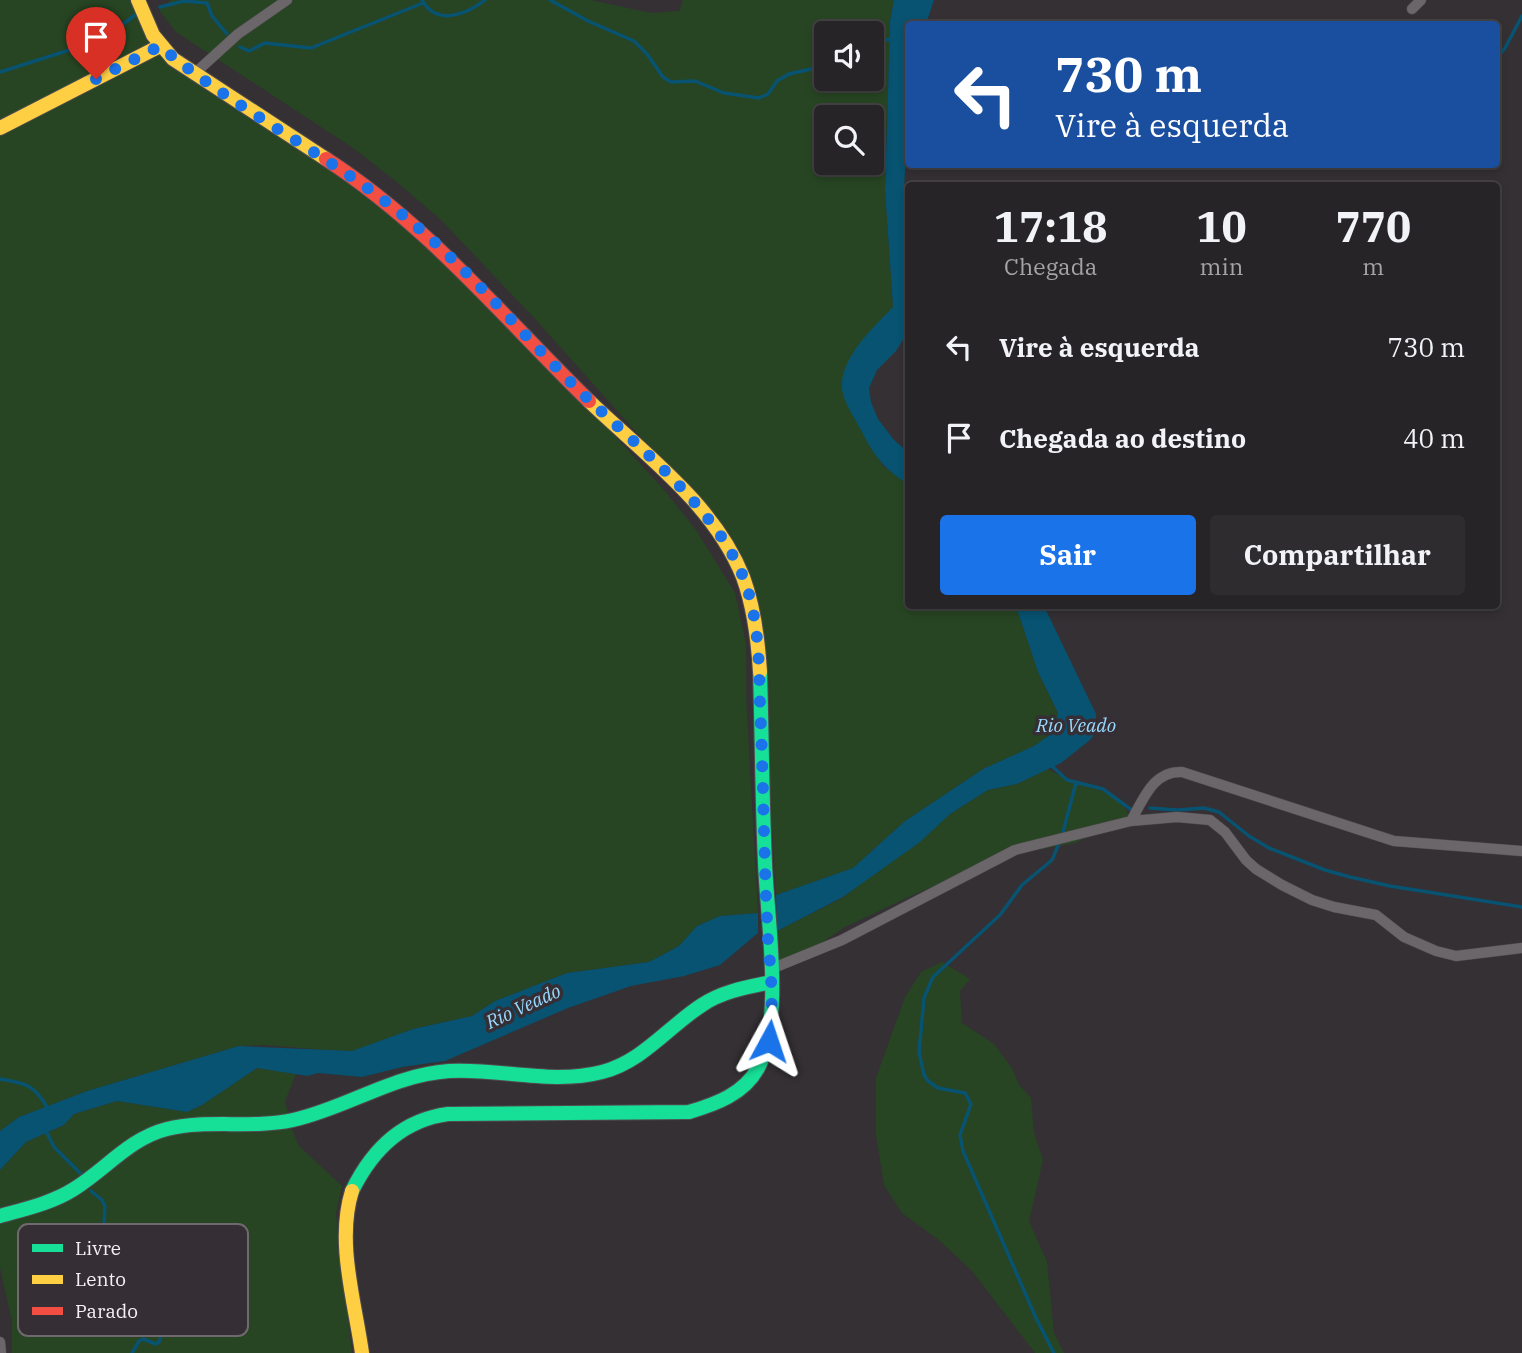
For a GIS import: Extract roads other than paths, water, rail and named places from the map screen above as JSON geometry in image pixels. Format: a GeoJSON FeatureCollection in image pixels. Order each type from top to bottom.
{"type":"FeatureCollection","features":[{"type":"Feature","properties":{"kind":"main road"},"geometry":{"type":"LineString","coordinates":[[138,0],[145,20],[160,46],[194,74],[348,173],[400,212],[503,309],[570,382],[667,473],[724,541],[742,574],[753,611],[759,673],[772,975],[772,1019],[769,1041],[762,1060],[751,1078],[732,1098],[712,1107],[689,1112],[448,1114],[428,1116],[402,1127],[381,1146],[351,1192],[346,1216],[362,1353]]}},
{"type":"Feature","properties":{"kind":"main road"},"geometry":{"type":"LineString","coordinates":[[0,128],[160,46]]}},
{"type":"Feature","properties":{"kind":"main road"},"geometry":{"type":"LineString","coordinates":[[0,1216],[56,1199],[135,1145],[164,1130],[193,1126],[262,1126],[296,1120],[401,1079],[431,1073],[484,1070],[573,1076],[601,1072],[626,1063],[647,1050],[700,1006],[772,975]]}},
{"type":"Feature","properties":{"kind":"street"},"geometry":{"type":"LineString","coordinates":[[194,74],[238,34],[288,0]]}},
{"type":"Feature","properties":{"kind":"street"},"geometry":{"type":"LineString","coordinates":[[1412,9],[1421,0]]}},
{"type":"Feature","properties":{"kind":"street"},"geometry":{"type":"LineString","coordinates":[[1131,821],[1142,800],[1162,775],[1182,772],[1394,841],[1522,851]]}},
{"type":"Feature","properties":{"kind":"street"},"geometry":{"type":"LineString","coordinates":[[772,975],[1015,850],[1131,821],[1177,817],[1210,820],[1225,832],[1256,869],[1282,885],[1323,903],[1376,915],[1404,937],[1436,951],[1456,956],[1522,948]]}},
{"type":"Feature","properties":{"kind":"street"},"geometry":{"type":"LineString","coordinates":[[0,1342],[1,1353]]}},
{"type":"Feature","properties":{"kind":"water"},"geometry":{"type":"Polygon","coordinates":[[[894,0],[934,0],[927,21],[905,21],[905,337],[896,351],[877,370],[869,388],[878,419],[905,449],[905,482],[887,468],[866,441],[847,405],[842,388],[846,365],[852,354],[893,307],[885,190],[890,21],[894,0]]]}},
{"type":"Feature","properties":{"kind":"water","name":"Rio Veado"},"geometry":{"type":"Polygon","coordinates":[[[1017,609],[1045,609],[1096,714],[1096,732],[1090,740],[1061,763],[1017,784],[988,790],[950,814],[920,842],[843,897],[777,931],[776,895],[853,868],[905,821],[983,769],[1034,746],[1054,732],[1058,713],[1038,672],[1017,609]]]}},
{"type":"Feature","properties":{"kind":"water"},"geometry":{"type":"Polygon","coordinates":[[[758,913],[758,933],[720,965],[684,976],[631,986],[568,1008],[445,1061],[402,1067],[362,1077],[318,1073],[307,1076],[257,1068],[187,1112],[117,1101],[74,1114],[64,1125],[26,1142],[0,1170],[0,1131],[19,1117],[87,1091],[239,1046],[352,1051],[413,1029],[472,1016],[495,1001],[567,973],[649,962],[679,946],[697,926],[720,916],[758,913]]]}},
{"type":"Feature","properties":{"kind":"waterway"},"geometry":{"type":"LineString","coordinates":[[422,0],[428,8],[443,15],[469,10],[485,0]]}},
{"type":"Feature","properties":{"kind":"waterway"},"geometry":{"type":"LineString","coordinates":[[550,0],[588,21],[634,41],[663,77],[671,82],[695,81],[724,93],[759,98],[768,94],[777,81],[789,74],[814,70]]}},
{"type":"Feature","properties":{"kind":"waterway"},"geometry":{"type":"LineString","coordinates":[[160,7],[184,1],[207,3],[212,16],[227,34]]}},
{"type":"Feature","properties":{"kind":"waterway"},"geometry":{"type":"LineString","coordinates":[[240,47],[249,51],[265,43],[311,48],[423,3]]}},
{"type":"Feature","properties":{"kind":"waterway"},"geometry":{"type":"LineString","coordinates":[[0,72],[101,40],[138,13]]}},
{"type":"Feature","properties":{"kind":"waterway"},"geometry":{"type":"LineString","coordinates":[[1500,54],[1522,16]]}},
{"type":"Feature","properties":{"kind":"waterway"},"geometry":{"type":"LineString","coordinates":[[884,40],[894,40]]}},
{"type":"Feature","properties":{"kind":"waterway"},"geometry":{"type":"LineString","coordinates":[[1052,766],[1067,780],[1103,789],[1133,811]]}},
{"type":"Feature","properties":{"kind":"waterway"},"geometry":{"type":"LineString","coordinates":[[1063,832],[1076,783]]}},
{"type":"Feature","properties":{"kind":"waterway"},"geometry":{"type":"LineString","coordinates":[[1150,808],[1204,808],[1219,812],[1269,848],[1350,877],[1522,907]]}},
{"type":"Feature","properties":{"kind":"waterway"},"geometry":{"type":"LineString","coordinates":[[1054,1353],[963,1151],[960,1135],[971,1104],[965,1093],[938,1088],[928,1081],[919,1052],[924,998],[933,977],[1000,915],[1022,885],[1052,860],[1060,841]]}},
{"type":"Feature","properties":{"kind":"waterway"},"geometry":{"type":"LineString","coordinates":[[0,1079],[29,1086],[48,1109]]}},
{"type":"Feature","properties":{"kind":"waterway"},"geometry":{"type":"LineString","coordinates":[[45,1129],[54,1147],[80,1173]]}},
{"type":"Feature","properties":{"kind":"waterway"},"geometry":{"type":"LineString","coordinates":[[91,1191],[105,1206],[104,1224]]}},
{"type":"Feature","properties":{"kind":"waterway"},"geometry":{"type":"LineString","coordinates":[[132,1353],[139,1341],[143,1339],[156,1344],[161,1336]]}}]}
